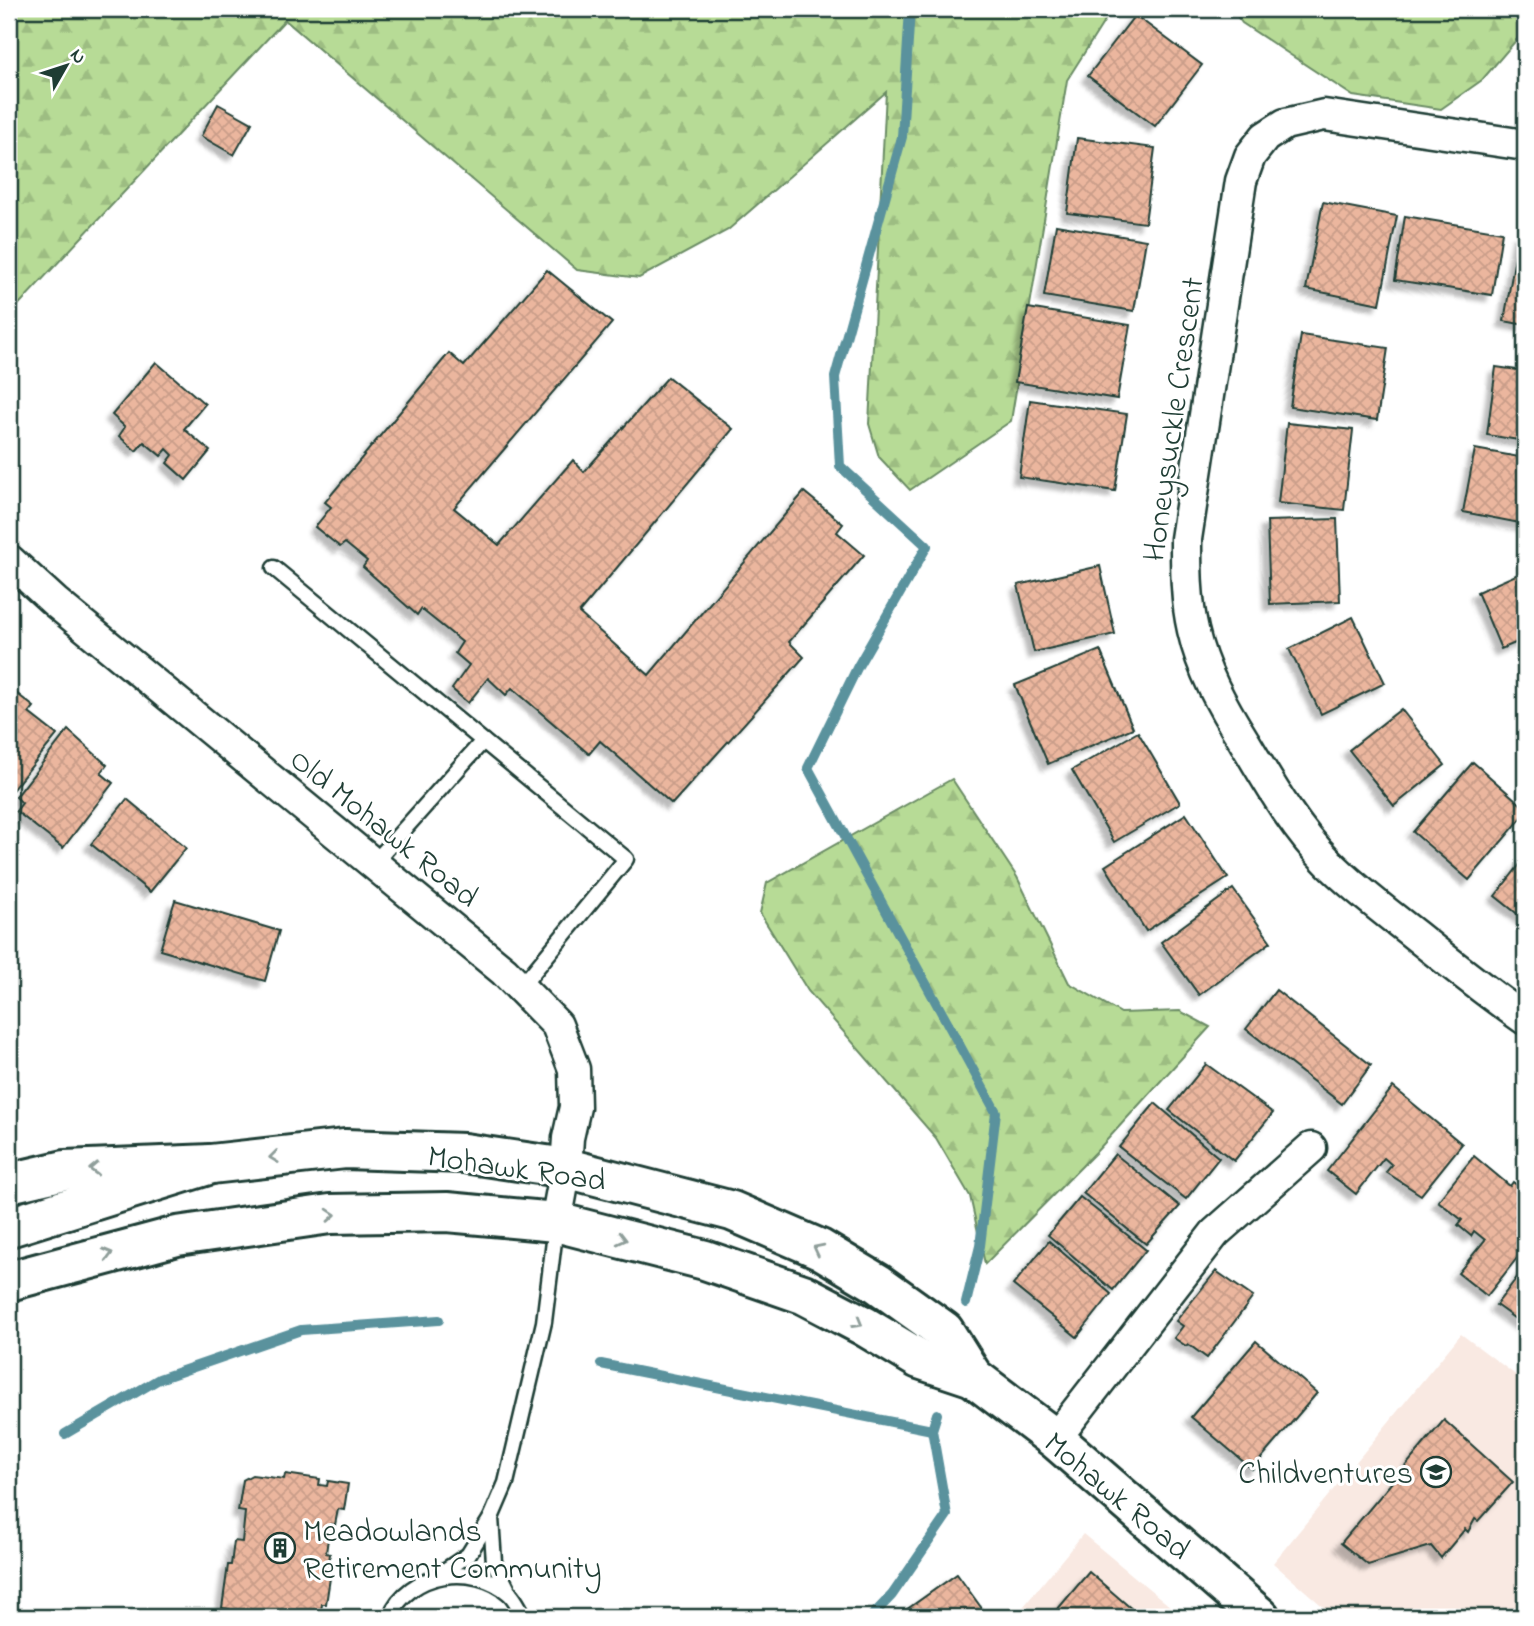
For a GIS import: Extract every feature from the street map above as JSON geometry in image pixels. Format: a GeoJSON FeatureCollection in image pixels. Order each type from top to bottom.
{"type":"FeatureCollection","features":[{"type":"Feature","properties":{"kind":"main road","name":"Mohawk Road"},"geometry":{"type":"LineString","coordinates":[[9,1227],[211,1164],[345,1149],[464,1153],[566,1168],[732,1211],[820,1249],[877,1283],[944,1331],[973,1377]]}},
{"type":"Feature","properties":{"kind":"main road"},"geometry":{"type":"LineString","coordinates":[[9,1183],[65,1170],[211,1164]]}},
{"type":"Feature","properties":{"kind":"main road","name":"Mohawk Road"},"geometry":{"type":"LineString","coordinates":[[9,1281],[177,1236],[330,1214],[447,1212],[556,1222],[705,1260],[771,1282],[834,1309],[919,1359],[973,1377],[1055,1439],[1260,1617]]}},
{"type":"Feature","properties":{"kind":"street","name":"Honeysuckle Crescent"},"geometry":{"type":"LineString","coordinates":[[1525,145],[1324,114],[1285,124],[1265,137],[1250,156],[1241,181],[1185,539],[1186,580],[1191,618],[1204,665],[1219,700],[1271,786],[1300,827],[1328,862],[1363,894],[1493,997],[1525,1019]]}},
{"type":"Feature","properties":{"kind":"street","name":"Old Mohawk Road"},"geometry":{"type":"LineString","coordinates":[[9,560],[55,602],[521,987],[557,1025],[574,1069],[575,1107],[556,1222]]}},
{"type":"Feature","properties":{"kind":"street"},"geometry":{"type":"LineString","coordinates":[[1055,1439],[1215,1233],[1311,1148]]}},
{"type":"Feature","properties":{"kind":"lane"},"geometry":{"type":"LineString","coordinates":[[274,568],[626,859],[521,987]]}},
{"type":"Feature","properties":{"kind":"lane"},"geometry":{"type":"LineString","coordinates":[[374,863],[483,741]]}},
{"type":"Feature","properties":{"kind":"lane"},"geometry":{"type":"LineString","coordinates":[[390,1617],[393,1608],[412,1589],[436,1577],[468,1555],[491,1518],[506,1483],[544,1322],[556,1222]]}},
{"type":"Feature","properties":{"kind":"lane"},"geometry":{"type":"LineString","coordinates":[[491,1518],[494,1562],[525,1617]]}},
{"type":"Feature","properties":{"kind":"lane"},"geometry":{"type":"LineString","coordinates":[[436,1577],[462,1574],[488,1580],[511,1595]]}},
{"type":"Feature","properties":{"kind":"shaded area","name":"Childventures"},"geometry":{"type":"Polygon","coordinates":[[[1461,1334],[1525,1382],[1525,1617],[1335,1617],[1273,1563],[1461,1334]]]}},
{"type":"Feature","properties":{"kind":"shaded area"},"geometry":{"type":"Polygon","coordinates":[[[1083,1534],[1183,1617],[1015,1617],[1083,1534]]]}},
{"type":"Feature","properties":{"kind":"green space"},"geometry":{"type":"Polygon","coordinates":[[[9,9],[1112,9],[1067,80],[1011,421],[910,490],[879,457],[869,424],[886,92],[728,230],[639,278],[577,270],[285,20],[9,315],[9,9]]]}},
{"type":"Feature","properties":{"kind":"green space"},"geometry":{"type":"Polygon","coordinates":[[[1232,9],[1525,9],[1525,30],[1482,80],[1441,109],[1353,96],[1242,23],[1232,9]]]}},
{"type":"Feature","properties":{"kind":"green space"},"geometry":{"type":"Polygon","coordinates":[[[952,779],[1017,877],[1069,983],[1121,1013],[1180,1011],[1210,1027],[1096,1152],[985,1264],[970,1196],[936,1138],[808,991],[760,913],[767,883],[952,779]]]}},
{"type":"Feature","properties":{"kind":"building"},"geometry":{"type":"Polygon","coordinates":[[[1135,15],[1202,65],[1155,126],[1088,76],[1135,15]]]}},
{"type":"Feature","properties":{"kind":"building"},"geometry":{"type":"Polygon","coordinates":[[[218,104],[252,123],[234,155],[201,136],[218,104]]]}},
{"type":"Feature","properties":{"kind":"building"},"geometry":{"type":"Polygon","coordinates":[[[1077,138],[1155,148],[1145,223],[1067,213],[1077,138]]]}},
{"type":"Feature","properties":{"kind":"building"},"geometry":{"type":"Polygon","coordinates":[[[1323,202],[1397,216],[1380,304],[1306,289],[1323,202]]]}},
{"type":"Feature","properties":{"kind":"building"},"geometry":{"type":"Polygon","coordinates":[[[1405,216],[1502,232],[1492,295],[1395,280],[1405,216]]]}},
{"type":"Feature","properties":{"kind":"building"},"geometry":{"type":"Polygon","coordinates":[[[1056,225],[1146,240],[1134,311],[1044,296],[1056,225]]]}},
{"type":"Feature","properties":{"kind":"building"},"geometry":{"type":"Polygon","coordinates":[[[1519,234],[1525,235],[1525,325],[1504,321],[1519,234]]]}},
{"type":"Feature","properties":{"kind":"building"},"geometry":{"type":"Polygon","coordinates":[[[547,270],[612,323],[454,508],[499,545],[573,460],[584,472],[668,377],[733,429],[579,613],[649,675],[804,492],[843,524],[837,532],[864,555],[789,642],[804,657],[672,804],[600,741],[589,754],[512,688],[506,695],[488,678],[468,703],[452,689],[469,665],[455,653],[462,642],[421,609],[417,615],[363,567],[367,561],[345,543],[340,547],[315,527],[331,507],[325,502],[449,353],[464,366],[547,270]]]}},
{"type":"Feature","properties":{"kind":"building"},"geometry":{"type":"Polygon","coordinates":[[[1028,308],[1130,325],[1117,399],[1015,382],[1028,308]]]}},
{"type":"Feature","properties":{"kind":"building"},"geometry":{"type":"Polygon","coordinates":[[[1301,335],[1388,348],[1377,420],[1290,407],[1301,335]]]}},
{"type":"Feature","properties":{"kind":"building"},"geometry":{"type":"Polygon","coordinates":[[[156,362],[205,404],[184,429],[210,451],[186,480],[167,463],[173,455],[167,449],[161,456],[144,442],[136,451],[119,436],[125,427],[112,415],[156,362]]]}},
{"type":"Feature","properties":{"kind":"building"},"geometry":{"type":"Polygon","coordinates":[[[1496,367],[1525,371],[1525,441],[1487,435],[1496,367]]]}},
{"type":"Feature","properties":{"kind":"building"},"geometry":{"type":"Polygon","coordinates":[[[1030,400],[1127,414],[1115,491],[1019,477],[1030,400]]]}},
{"type":"Feature","properties":{"kind":"building"},"geometry":{"type":"Polygon","coordinates":[[[1287,423],[1353,430],[1344,510],[1278,503],[1287,423]]]}},
{"type":"Feature","properties":{"kind":"building"},"geometry":{"type":"Polygon","coordinates":[[[1475,449],[1525,458],[1525,524],[1463,512],[1475,449]]]}},
{"type":"Feature","properties":{"kind":"building"},"geometry":{"type":"Polygon","coordinates":[[[1337,519],[1340,601],[1270,604],[1267,521],[1337,519]]]}},
{"type":"Feature","properties":{"kind":"building"},"geometry":{"type":"Polygon","coordinates":[[[1100,566],[1115,634],[1034,652],[1018,585],[1100,566]]]}},
{"type":"Feature","properties":{"kind":"building"},"geometry":{"type":"Polygon","coordinates":[[[1525,571],[1525,639],[1501,649],[1477,592],[1525,571]]]}},
{"type":"Feature","properties":{"kind":"building"},"geometry":{"type":"Polygon","coordinates":[[[1353,617],[1385,683],[1321,714],[1289,649],[1353,617]]]}},
{"type":"Feature","properties":{"kind":"building"},"geometry":{"type":"Polygon","coordinates":[[[1100,650],[1133,728],[1048,764],[1015,685],[1100,650]]]}},
{"type":"Feature","properties":{"kind":"building"},"geometry":{"type":"Polygon","coordinates":[[[11,689],[34,707],[29,713],[57,735],[9,794],[9,692],[11,689]]]}},
{"type":"Feature","properties":{"kind":"building"},"geometry":{"type":"Polygon","coordinates":[[[1401,709],[1445,765],[1394,806],[1349,750],[1401,709]]]}},
{"type":"Feature","properties":{"kind":"building"},"geometry":{"type":"Polygon","coordinates":[[[68,730],[107,765],[101,773],[113,783],[63,848],[16,811],[22,803],[16,797],[68,730]]]}},
{"type":"Feature","properties":{"kind":"building"},"geometry":{"type":"Polygon","coordinates":[[[1138,732],[1180,803],[1114,842],[1072,770],[1138,732]]]}},
{"type":"Feature","properties":{"kind":"building"},"geometry":{"type":"Polygon","coordinates":[[[1473,762],[1525,808],[1525,814],[1469,880],[1413,832],[1473,762]]]}},
{"type":"Feature","properties":{"kind":"building"},"geometry":{"type":"Polygon","coordinates":[[[127,799],[186,848],[150,892],[91,844],[127,799]]]}},
{"type":"Feature","properties":{"kind":"building"},"geometry":{"type":"Polygon","coordinates":[[[1186,814],[1228,878],[1146,931],[1105,866],[1186,814]]]}},
{"type":"Feature","properties":{"kind":"building"},"geometry":{"type":"Polygon","coordinates":[[[1525,858],[1525,920],[1495,896],[1525,858]]]}},
{"type":"Feature","properties":{"kind":"building"},"geometry":{"type":"Polygon","coordinates":[[[1233,889],[1271,942],[1199,995],[1161,942],[1233,889]]]}},
{"type":"Feature","properties":{"kind":"building"},"geometry":{"type":"Polygon","coordinates":[[[175,900],[279,931],[265,981],[160,950],[175,900]]]}},
{"type":"Feature","properties":{"kind":"building"},"geometry":{"type":"Polygon","coordinates":[[[1276,990],[1371,1065],[1342,1104],[1246,1029],[1276,990]]]}},
{"type":"Feature","properties":{"kind":"building"},"geometry":{"type":"Polygon","coordinates":[[[1206,1064],[1273,1113],[1234,1161],[1169,1110],[1206,1064]]]}},
{"type":"Feature","properties":{"kind":"building"},"geometry":{"type":"Polygon","coordinates":[[[1393,1087],[1462,1144],[1421,1195],[1386,1172],[1392,1165],[1384,1158],[1356,1194],[1327,1171],[1393,1087]]]}},
{"type":"Feature","properties":{"kind":"building"},"geometry":{"type":"Polygon","coordinates":[[[1155,1103],[1219,1158],[1186,1199],[1119,1147],[1155,1103]]]}},
{"type":"Feature","properties":{"kind":"building"},"geometry":{"type":"Polygon","coordinates":[[[1115,1154],[1180,1206],[1146,1244],[1083,1193],[1115,1154]]]}},
{"type":"Feature","properties":{"kind":"building"},"geometry":{"type":"Polygon","coordinates":[[[1474,1156],[1510,1186],[1513,1182],[1525,1192],[1525,1248],[1487,1296],[1458,1273],[1485,1240],[1474,1231],[1471,1236],[1458,1225],[1462,1220],[1438,1201],[1474,1156]]]}},
{"type":"Feature","properties":{"kind":"building"},"geometry":{"type":"Polygon","coordinates":[[[1080,1197],[1146,1250],[1113,1290],[1048,1235],[1080,1197]]]}},
{"type":"Feature","properties":{"kind":"building"},"geometry":{"type":"Polygon","coordinates":[[[1049,1241],[1111,1294],[1077,1337],[1013,1285],[1049,1241]]]}},
{"type":"Feature","properties":{"kind":"building"},"geometry":{"type":"Polygon","coordinates":[[[1525,1267],[1525,1326],[1496,1305],[1525,1267]]]}},
{"type":"Feature","properties":{"kind":"building"},"geometry":{"type":"Polygon","coordinates":[[[1216,1271],[1253,1297],[1207,1358],[1188,1344],[1186,1346],[1174,1338],[1183,1326],[1176,1321],[1216,1271]]]}},
{"type":"Feature","properties":{"kind":"building"},"geometry":{"type":"Polygon","coordinates":[[[1256,1341],[1317,1393],[1252,1469],[1191,1417],[1256,1341]]]}},
{"type":"Feature","properties":{"kind":"building"},"geometry":{"type":"Polygon","coordinates":[[[1444,1420],[1513,1482],[1478,1521],[1475,1519],[1468,1532],[1465,1529],[1441,1558],[1431,1546],[1368,1565],[1341,1543],[1444,1420]]]}},
{"type":"Feature","properties":{"kind":"building","name":"Meadowlands Retirement Community"},"geometry":{"type":"Polygon","coordinates":[[[285,1474],[320,1479],[319,1485],[327,1486],[328,1481],[348,1484],[344,1510],[338,1509],[335,1525],[330,1524],[326,1553],[330,1554],[327,1577],[330,1578],[326,1604],[322,1604],[320,1617],[228,1617],[229,1609],[222,1608],[234,1541],[242,1542],[245,1512],[238,1511],[243,1480],[252,1475],[284,1479],[285,1474]]]}},
{"type":"Feature","properties":{"kind":"building"},"geometry":{"type":"Polygon","coordinates":[[[1089,1572],[1141,1617],[1051,1617],[1089,1572]]]}},
{"type":"Feature","properties":{"kind":"building"},"geometry":{"type":"Polygon","coordinates":[[[957,1574],[988,1617],[896,1617],[957,1574]]]}},
{"type":"Feature","properties":{"kind":"waterway"},"geometry":{"type":"LineString","coordinates":[[910,9],[902,137],[835,377],[840,466],[927,546],[858,666],[808,768],[996,1112],[980,1246],[966,1303]]}},
{"type":"Feature","properties":{"kind":"waterway"},"geometry":{"type":"LineString","coordinates":[[65,1434],[159,1379],[301,1330],[439,1320]]}},
{"type":"Feature","properties":{"kind":"waterway"},"geometry":{"type":"LineString","coordinates":[[601,1364],[932,1430]]}},
{"type":"Feature","properties":{"kind":"waterway"},"geometry":{"type":"LineString","coordinates":[[871,1617],[892,1595],[947,1515],[932,1430],[937,1414]]}},
{"type":"Feature","properties":{"kind":"place","name":"Childventures"},"geometry":{"type":"Point","coordinates":[1436,1472]}},
{"type":"Feature","properties":{"kind":"place","name":"Meadowlands Retirement Community"},"geometry":{"type":"Point","coordinates":[280,1548]}}]}
